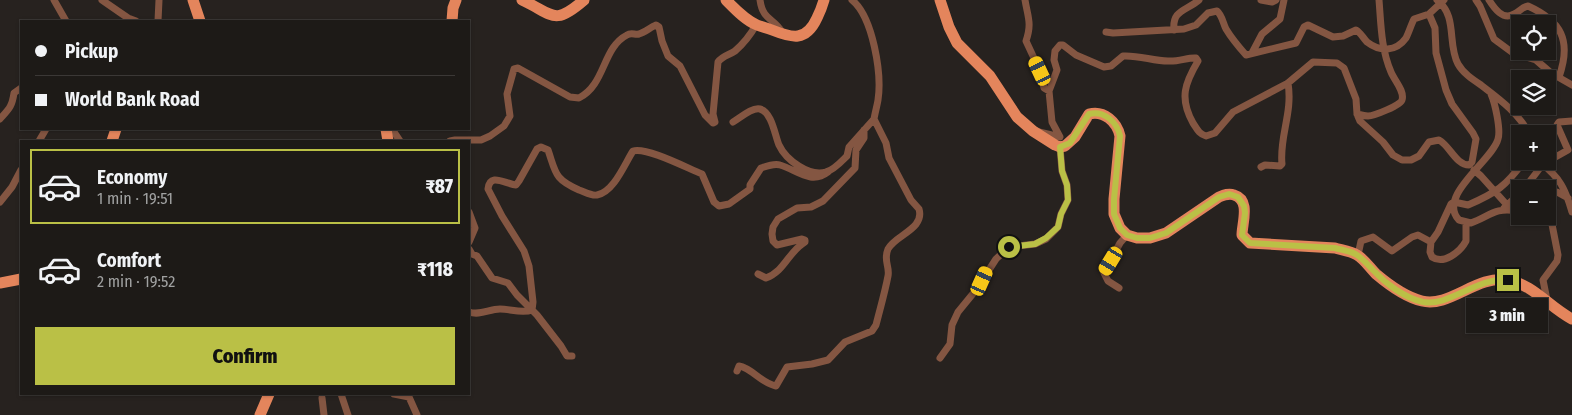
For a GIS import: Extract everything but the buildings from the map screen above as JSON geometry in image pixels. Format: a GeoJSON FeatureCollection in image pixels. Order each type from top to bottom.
{"type":"FeatureCollection","features":[{"type":"Feature","properties":{"kind":"main road"},"geometry":{"type":"LineString","coordinates":[[194,0],[200,20]]}},
{"type":"Feature","properties":{"kind":"main road"},"geometry":{"type":"LineString","coordinates":[[452,20],[456,0]]}},
{"type":"Feature","properties":{"kind":"main road"},"geometry":{"type":"LineString","coordinates":[[522,0],[546,14],[560,17],[570,12],[584,0]]}},
{"type":"Feature","properties":{"kind":"main road"},"geometry":{"type":"LineString","coordinates":[[726,0],[743,16],[756,24],[794,37],[807,34],[815,23],[824,0]]}},
{"type":"Feature","properties":{"kind":"main road"},"geometry":{"type":"LineString","coordinates":[[940,0],[949,28],[957,43],[990,76],[1017,118],[1036,132],[1060,147],[1070,143],[1089,114],[1100,113],[1114,123],[1120,136],[1114,214],[1120,228],[1127,235],[1137,238],[1150,238],[1166,233],[1219,197],[1229,194],[1238,197],[1244,206],[1242,235],[1250,243],[1335,248],[1358,255],[1391,286],[1423,302],[1438,301],[1482,283],[1500,279],[1516,283],[1547,300],[1555,308],[1572,319]]}},
{"type":"Feature","properties":{"kind":"main road"},"geometry":{"type":"LineString","coordinates":[[0,283],[20,279]]}},
{"type":"Feature","properties":{"kind":"main road"},"geometry":{"type":"LineString","coordinates":[[260,415],[268,395]]}},
{"type":"Feature","properties":{"kind":"street"},"geometry":{"type":"LineString","coordinates":[[54,0],[65,20]]}},
{"type":"Feature","properties":{"kind":"street"},"geometry":{"type":"LineString","coordinates":[[102,0],[133,20]]}},
{"type":"Feature","properties":{"kind":"street"},"geometry":{"type":"LineString","coordinates":[[158,20],[159,0]]}},
{"type":"Feature","properties":{"kind":"street"},"geometry":{"type":"LineString","coordinates":[[760,0],[763,14],[779,27],[784,35]]}},
{"type":"Feature","properties":{"kind":"street"},"geometry":{"type":"LineString","coordinates":[[532,310],[533,302],[529,266],[524,251],[488,189],[488,184],[492,180],[496,179],[516,184],[541,146],[548,150],[560,180],[564,184],[589,194],[599,194],[608,188],[627,165],[632,153],[640,150],[702,174],[714,202],[719,206],[729,204],[750,189],[750,185],[761,168],[774,164],[800,175],[822,176],[847,156],[849,147],[874,119],[879,98],[877,60],[864,13],[852,0]]}},
{"type":"Feature","properties":{"kind":"street"},"geometry":{"type":"LineString","coordinates":[[1025,0],[1030,24],[1030,33],[1026,41],[1040,71],[1044,88],[1049,90]]}},
{"type":"Feature","properties":{"kind":"street"},"geometry":{"type":"LineString","coordinates":[[1174,30],[1176,16],[1199,0]]}},
{"type":"Feature","properties":{"kind":"street"},"geometry":{"type":"LineString","coordinates":[[1261,0],[1272,2],[1276,0]]}},
{"type":"Feature","properties":{"kind":"street"},"geometry":{"type":"LineString","coordinates":[[1252,53],[1262,34],[1280,19],[1284,0]]}},
{"type":"Feature","properties":{"kind":"street"},"geometry":{"type":"LineString","coordinates":[[1357,114],[1372,116],[1399,104],[1402,100],[1402,95],[1391,73],[1384,50],[1379,0]]}},
{"type":"Feature","properties":{"kind":"street"},"geometry":{"type":"LineString","coordinates":[[1476,0],[1494,39],[1514,53],[1536,60],[1551,73],[1572,85]]}},
{"type":"Feature","properties":{"kind":"street"},"geometry":{"type":"LineString","coordinates":[[1489,0],[1499,13],[1506,16],[1528,6],[1548,16],[1562,30],[1568,40],[1568,53],[1566,63],[1559,77]]}},
{"type":"Feature","properties":{"kind":"street"},"geometry":{"type":"LineString","coordinates":[[1106,32],[1184,29],[1196,25],[1208,13],[1217,11],[1220,13],[1233,41],[1246,55],[1259,51],[1270,51],[1296,43],[1304,27],[1308,25],[1334,37],[1358,31],[1368,43],[1384,50],[1401,44],[1407,36],[1414,19],[1429,14],[1441,1],[1451,23],[1458,64],[1466,74],[1520,119],[1524,125]]}},
{"type":"Feature","properties":{"kind":"street"},"geometry":{"type":"LineString","coordinates":[[1036,132],[1044,132],[1060,137],[1053,124],[1049,90],[1057,70],[1055,51],[1060,45],[1064,45],[1076,55],[1105,68],[1111,66],[1123,56],[1144,57],[1166,62],[1181,61],[1195,57],[1198,60],[1190,74],[1184,102],[1188,115],[1197,130],[1200,134],[1206,136],[1215,133],[1235,110],[1288,83],[1313,62],[1327,62],[1341,64],[1347,73],[1356,99],[1357,114],[1360,121],[1397,158],[1411,160],[1422,153],[1429,142],[1439,140],[1446,144],[1464,165],[1471,164],[1476,139],[1452,104],[1446,90],[1436,53],[1435,28],[1429,14]]}},
{"type":"Feature","properties":{"kind":"street"},"geometry":{"type":"LineString","coordinates":[[455,140],[481,140],[504,126],[510,116],[507,94],[514,69],[518,68],[570,98],[579,98],[595,84],[610,52],[624,38],[631,33],[638,34],[656,25],[660,27],[662,41],[668,56],[680,66],[703,111],[713,123],[715,122],[713,111],[718,62],[722,57],[742,44],[756,24]]}},
{"type":"Feature","properties":{"kind":"street"},"geometry":{"type":"LineString","coordinates":[[1261,167],[1265,165],[1280,166],[1282,164],[1281,148],[1289,110],[1288,83]]}},
{"type":"Feature","properties":{"kind":"street"},"geometry":{"type":"LineString","coordinates":[[0,119],[13,104],[14,93],[20,89]]}},
{"type":"Feature","properties":{"kind":"street"},"geometry":{"type":"LineString","coordinates":[[1466,222],[1467,240],[1461,248],[1453,255],[1443,259],[1434,259],[1430,252],[1431,242],[1438,232],[1449,205],[1454,202],[1474,170],[1492,152],[1499,138],[1491,94]]}},
{"type":"Feature","properties":{"kind":"street"},"geometry":{"type":"LineString","coordinates":[[733,122],[752,110],[758,108],[763,110],[770,119],[779,146],[787,156],[802,168],[820,173],[828,172]]}},
{"type":"Feature","properties":{"kind":"street"},"geometry":{"type":"LineString","coordinates":[[737,371],[739,366],[746,367],[753,374],[776,386],[787,367],[828,360],[849,339],[865,334],[875,328],[888,274],[886,262],[888,250],[892,244],[914,226],[919,218],[920,211],[911,200],[889,158],[886,143],[874,119]]}},
{"type":"Feature","properties":{"kind":"street"},"geometry":{"type":"LineString","coordinates":[[1556,156],[1568,150],[1557,125],[1559,122],[1572,121]]}},
{"type":"Feature","properties":{"kind":"street"},"geometry":{"type":"LineString","coordinates":[[758,274],[766,278],[775,274],[783,266],[792,251],[805,242],[802,239],[777,245],[773,241],[773,227],[778,219],[797,208],[814,206],[833,192],[855,168],[856,150],[864,138],[864,130]]}},
{"type":"Feature","properties":{"kind":"street"},"geometry":{"type":"LineString","coordinates":[[940,358],[950,344],[952,326],[958,312],[976,290],[996,259],[1009,247],[1035,244],[1046,238],[1058,227],[1061,214],[1068,200],[1067,185],[1062,171],[1060,147]]}},
{"type":"Feature","properties":{"kind":"street"},"geometry":{"type":"LineString","coordinates":[[1474,170],[1496,192],[1505,207],[1511,209]]}},
{"type":"Feature","properties":{"kind":"street"},"geometry":{"type":"LineString","coordinates":[[1454,202],[1468,206],[1496,192],[1508,182],[1517,170]]}},
{"type":"Feature","properties":{"kind":"street"},"geometry":{"type":"LineString","coordinates":[[1550,170],[1559,178],[1572,212]]}},
{"type":"Feature","properties":{"kind":"street"},"geometry":{"type":"LineString","coordinates":[[0,202],[12,187],[20,172]]}},
{"type":"Feature","properties":{"kind":"street"},"geometry":{"type":"LineString","coordinates":[[1556,192],[1568,199]]}},
{"type":"Feature","properties":{"kind":"street"},"geometry":{"type":"LineString","coordinates":[[1454,202],[1455,215],[1459,220],[1471,223],[1505,207],[1511,201]]}},
{"type":"Feature","properties":{"kind":"street"},"geometry":{"type":"LineString","coordinates":[[470,215],[475,228],[470,240]]}},
{"type":"Feature","properties":{"kind":"street"},"geometry":{"type":"LineString","coordinates":[[1547,300],[1543,280],[1557,261],[1558,255],[1552,225]]}},
{"type":"Feature","properties":{"kind":"street"},"geometry":{"type":"LineString","coordinates":[[1118,288],[1108,281],[1104,274],[1120,243],[1127,235]]}},
{"type":"Feature","properties":{"kind":"street"},"geometry":{"type":"LineString","coordinates":[[1358,255],[1361,241],[1372,236],[1392,251],[1415,236],[1421,236],[1431,242]]}},
{"type":"Feature","properties":{"kind":"street"},"geometry":{"type":"LineString","coordinates":[[470,251],[472,254],[476,255],[492,278],[508,283],[532,310],[567,356],[572,356]]}},
{"type":"Feature","properties":{"kind":"street"},"geometry":{"type":"LineString","coordinates":[[470,312],[479,314],[502,309],[527,312],[532,310]]}},
{"type":"Feature","properties":{"kind":"street"},"geometry":{"type":"LineString","coordinates":[[341,395],[348,415]]}},
{"type":"Feature","properties":{"kind":"street"},"geometry":{"type":"LineString","coordinates":[[399,395],[409,397],[417,415]]}},
{"type":"Feature","properties":{"kind":"street"},"geometry":{"type":"LineString","coordinates":[[322,398],[324,415]]}},
{"type":"Feature","properties":{"kind":"route"},"geometry":{"type":"LineString","coordinates":[[1009,247],[1035,244],[1056,231],[1068,200],[1067,185],[1062,171],[1060,147],[1070,143],[1089,114],[1100,113],[1114,123],[1120,136],[1114,214],[1120,228],[1127,235],[1137,238],[1150,238],[1166,233],[1219,197],[1233,194],[1241,200],[1244,206],[1242,235],[1250,243],[1335,248],[1358,255],[1376,274],[1391,286],[1423,302],[1438,301],[1492,280],[1508,280]]}}]}
